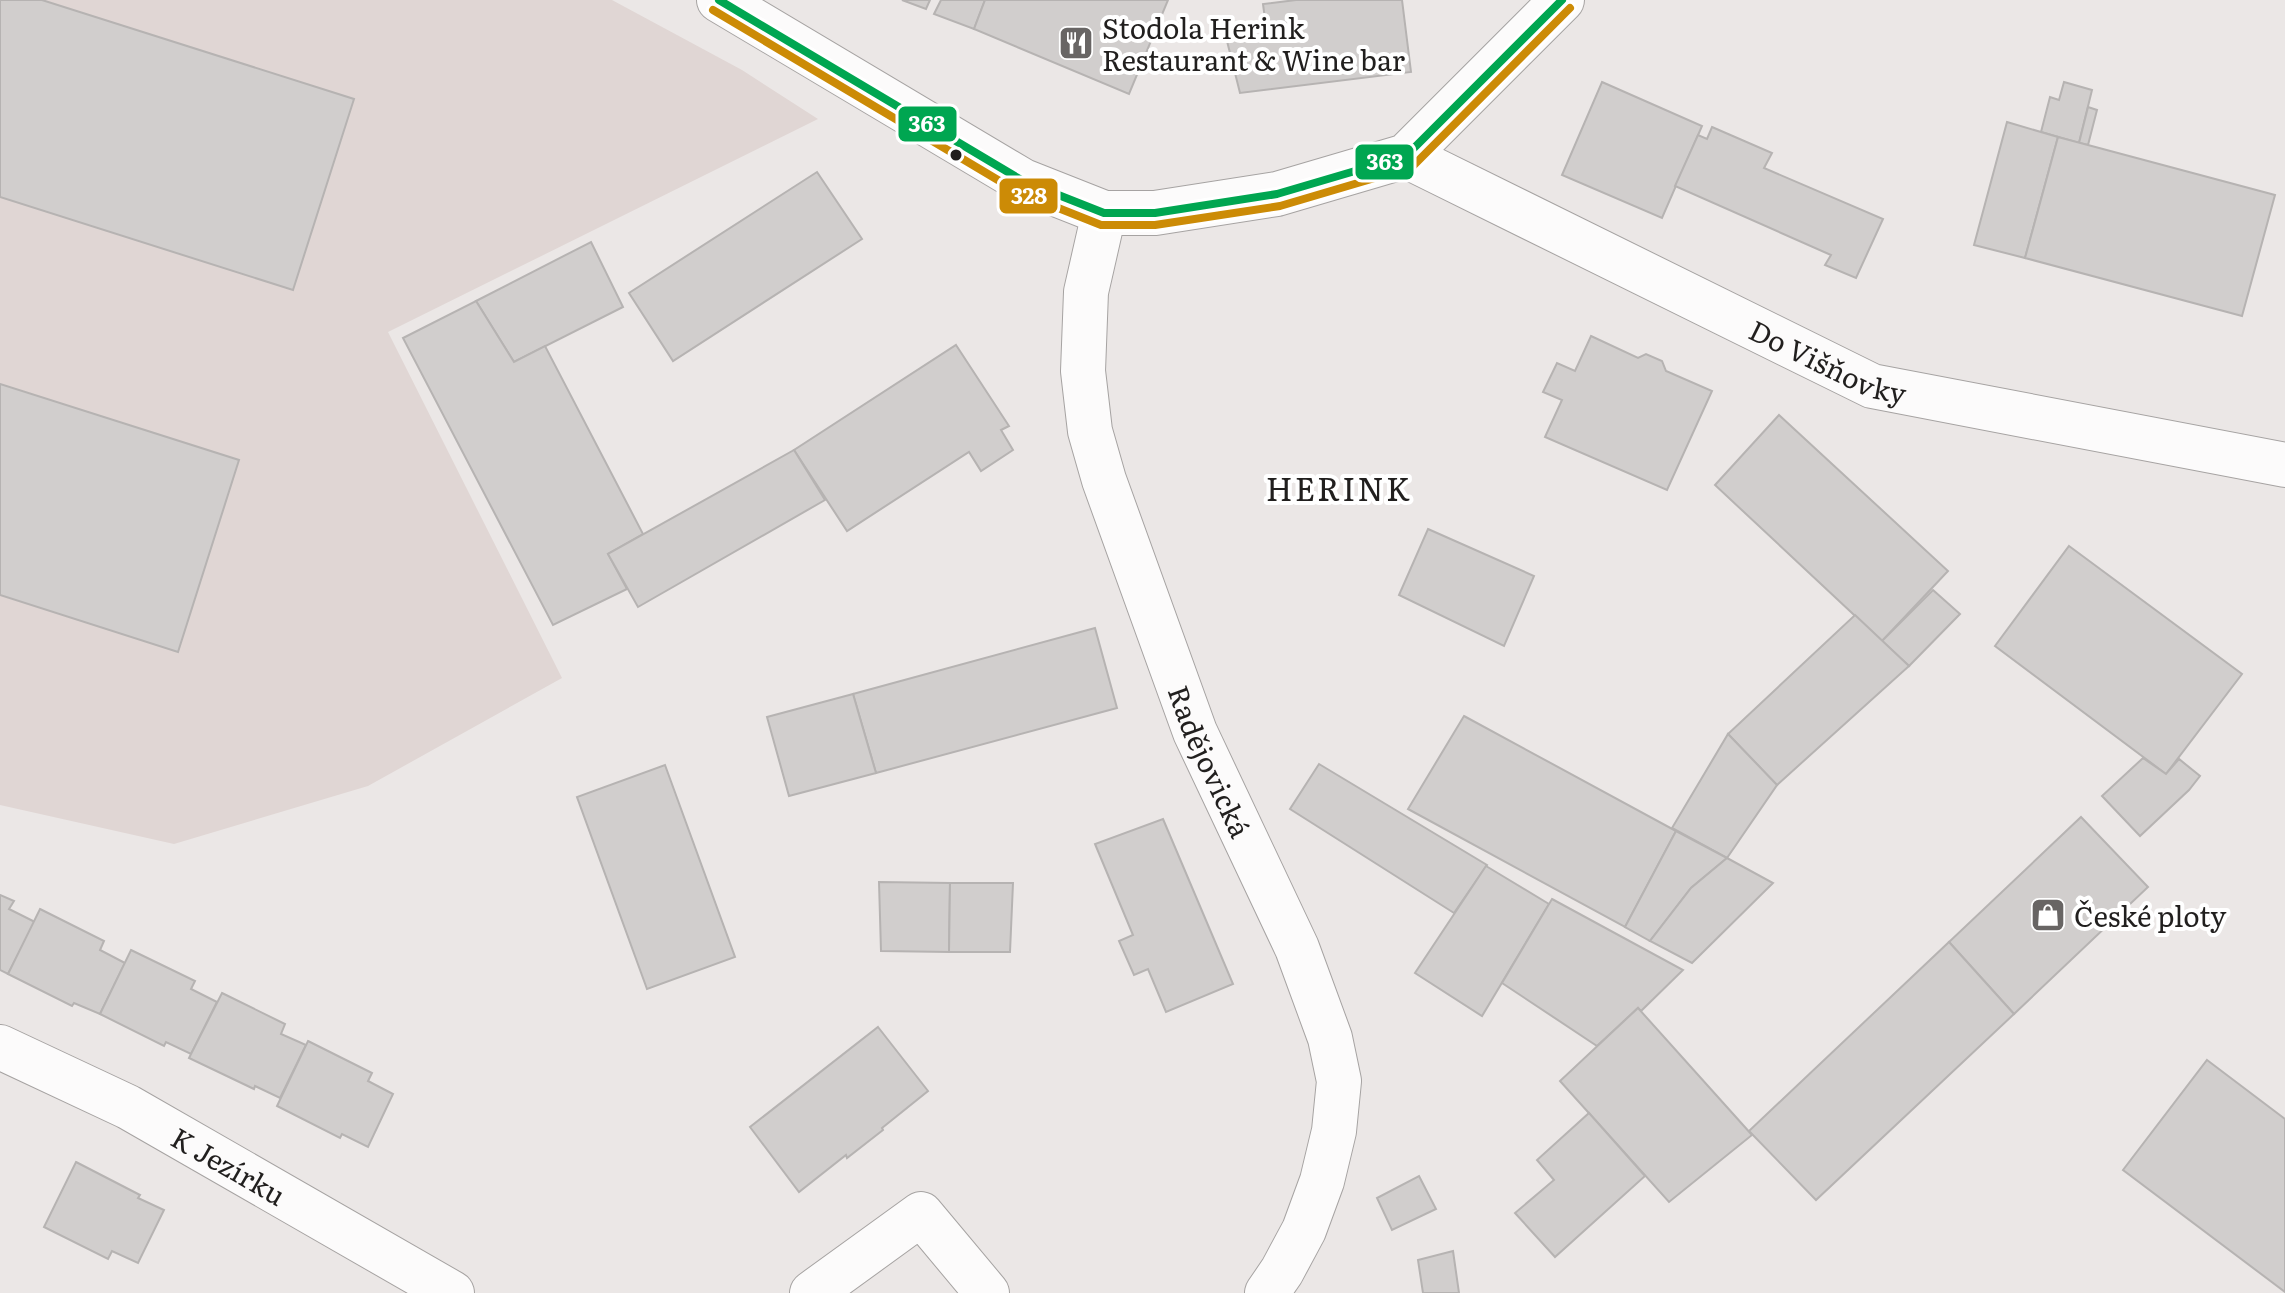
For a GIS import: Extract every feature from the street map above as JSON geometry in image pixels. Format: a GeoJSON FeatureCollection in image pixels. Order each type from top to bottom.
{"type":"FeatureCollection","features":[{"type":"Feature","properties":{"kind":"street"},"geometry":{"type":"LineString","coordinates":[[719,0],[1023,181],[1104,213],[1155,213],[1277,194],[1406,156],[1562,0]]}},
{"type":"Feature","properties":{"kind":"street","name":"Do Višňovky"},"geometry":{"type":"LineString","coordinates":[[1406,156],[1872,386],[2285,465]]}},
{"type":"Feature","properties":{"kind":"street","name":"Radějovická"},"geometry":{"type":"LineString","coordinates":[[1104,213],[1086,292],[1083,371],[1090,431],[1104,480],[1195,732],[1297,948],[1330,1038],[1339,1081],[1334,1131],[1322,1181],[1304,1230],[1267,1293]]}},
{"type":"Feature","properties":{"kind":"street","name":"K Jezírku"},"geometry":{"type":"LineString","coordinates":[[0,1047],[128,1107],[452,1293]]}},
{"type":"Feature","properties":{"kind":"street"},"geometry":{"type":"LineString","coordinates":[[812,1293],[921,1214],[987,1293]]}},
{"type":"Feature","properties":{"kind":"shaded area"},"geometry":{"type":"Polygon","coordinates":[[[0,0],[612,0],[742,70],[818,119],[388,332],[562,678],[368,786],[174,844],[0,805],[0,0]]]}},
{"type":"Feature","properties":{"kind":"building"},"geometry":{"type":"Polygon","coordinates":[[[0,0],[42,0],[354,99],[293,290],[0,197],[0,0]]]}},
{"type":"Feature","properties":{"kind":"building"},"geometry":{"type":"Polygon","coordinates":[[[902,0],[930,0],[926,9],[902,0]]]}},
{"type":"Feature","properties":{"kind":"building"},"geometry":{"type":"Polygon","coordinates":[[[941,0],[985,0],[974,29],[934,14],[941,0]]]}},
{"type":"Feature","properties":{"kind":"building"},"geometry":{"type":"Polygon","coordinates":[[[985,0],[1168,0],[1129,94],[974,29],[985,0]]]}},
{"type":"Feature","properties":{"kind":"building"},"geometry":{"type":"Polygon","coordinates":[[[1296,0],[1402,0],[1411,72],[1240,93],[1227,41],[1267,34],[1263,4],[1296,0]]]}},
{"type":"Feature","properties":{"kind":"building"},"geometry":{"type":"Polygon","coordinates":[[[1602,82],[1702,126],[1662,218],[1562,175],[1602,82]]]}},
{"type":"Feature","properties":{"kind":"building"},"geometry":{"type":"Polygon","coordinates":[[[2064,82],[2092,90],[2079,143],[2041,132],[2050,97],[2059,100],[2064,82]]]}},
{"type":"Feature","properties":{"kind":"building"},"geometry":{"type":"Polygon","coordinates":[[[2088,107],[2097,110],[2088,145],[2079,143],[2088,107]]]}},
{"type":"Feature","properties":{"kind":"building"},"geometry":{"type":"Polygon","coordinates":[[[2007,122],[2058,137],[2025,258],[1974,245],[2007,122]]]}},
{"type":"Feature","properties":{"kind":"building"},"geometry":{"type":"Polygon","coordinates":[[[1712,127],[1772,153],[1764,168],[1883,219],[1856,278],[1825,265],[1831,255],[1675,186],[1698,135],[1707,139],[1712,127]]]}},
{"type":"Feature","properties":{"kind":"building"},"geometry":{"type":"Polygon","coordinates":[[[2058,137],[2275,195],[2242,316],[2025,258],[2058,137]]]}},
{"type":"Feature","properties":{"kind":"building"},"geometry":{"type":"Polygon","coordinates":[[[817,172],[862,239],[673,361],[629,293],[817,172]]]}},
{"type":"Feature","properties":{"kind":"building"},"geometry":{"type":"Polygon","coordinates":[[[591,242],[623,307],[514,362],[476,301],[591,242]]]}},
{"type":"Feature","properties":{"kind":"building"},"geometry":{"type":"Polygon","coordinates":[[[476,301],[514,362],[545,346],[643,534],[608,554],[627,589],[553,625],[403,338],[476,301]]]}},
{"type":"Feature","properties":{"kind":"building"},"geometry":{"type":"Polygon","coordinates":[[[1591,336],[1638,358],[1646,354],[1662,361],[1666,371],[1712,391],[1667,490],[1545,437],[1562,400],[1543,392],[1557,363],[1575,371],[1591,336]]]}},
{"type":"Feature","properties":{"kind":"building"},"geometry":{"type":"Polygon","coordinates":[[[956,345],[1009,426],[1001,430],[1013,450],[981,471],[969,452],[847,531],[794,450],[956,345]]]}},
{"type":"Feature","properties":{"kind":"building"},"geometry":{"type":"Polygon","coordinates":[[[0,384],[239,460],[178,652],[0,595],[0,384]]]}},
{"type":"Feature","properties":{"kind":"building"},"geometry":{"type":"Polygon","coordinates":[[[1779,415],[1948,571],[1882,641],[1715,485],[1779,415]]]}},
{"type":"Feature","properties":{"kind":"building"},"geometry":{"type":"Polygon","coordinates":[[[794,450],[825,500],[638,607],[608,554],[794,450]]]}},
{"type":"Feature","properties":{"kind":"building"},"geometry":{"type":"Polygon","coordinates":[[[1428,529],[1534,576],[1504,646],[1399,595],[1428,529]]]}},
{"type":"Feature","properties":{"kind":"building"},"geometry":{"type":"Polygon","coordinates":[[[2069,546],[2242,674],[2166,774],[1995,646],[2069,546]]]}},
{"type":"Feature","properties":{"kind":"building"},"geometry":{"type":"Polygon","coordinates":[[[1933,590],[1960,614],[1909,666],[1882,641],[1933,590]]]}},
{"type":"Feature","properties":{"kind":"building"},"geometry":{"type":"Polygon","coordinates":[[[1855,615],[1909,666],[1777,785],[1728,734],[1855,615]]]}},
{"type":"Feature","properties":{"kind":"building"},"geometry":{"type":"Polygon","coordinates":[[[1095,628],[1117,708],[876,773],[853,694],[1095,628]]]}},
{"type":"Feature","properties":{"kind":"building"},"geometry":{"type":"Polygon","coordinates":[[[853,694],[876,773],[789,796],[767,717],[853,694]]]}},
{"type":"Feature","properties":{"kind":"building"},"geometry":{"type":"Polygon","coordinates":[[[1464,716],[1676,831],[1625,927],[1408,809],[1464,716]]]}},
{"type":"Feature","properties":{"kind":"building"},"geometry":{"type":"Polygon","coordinates":[[[1728,734],[1777,785],[1727,858],[1672,828],[1728,734]]]}},
{"type":"Feature","properties":{"kind":"building"},"geometry":{"type":"Polygon","coordinates":[[[2143,758],[2166,774],[2179,759],[2200,776],[2140,836],[2102,796],[2143,758]]]}},
{"type":"Feature","properties":{"kind":"building"},"geometry":{"type":"Polygon","coordinates":[[[1319,764],[1487,865],[1454,913],[1290,809],[1319,764]]]}},
{"type":"Feature","properties":{"kind":"building"},"geometry":{"type":"Polygon","coordinates":[[[665,765],[735,957],[647,989],[577,797],[665,765]]]}},
{"type":"Feature","properties":{"kind":"building"},"geometry":{"type":"Polygon","coordinates":[[[2081,817],[2148,887],[2014,1014],[1949,942],[2081,817]]]}},
{"type":"Feature","properties":{"kind":"building"},"geometry":{"type":"Polygon","coordinates":[[[1163,819],[1233,984],[1166,1012],[1148,969],[1134,975],[1119,941],[1133,935],[1095,844],[1163,819]]]}},
{"type":"Feature","properties":{"kind":"building"},"geometry":{"type":"Polygon","coordinates":[[[1676,831],[1727,858],[1691,888],[1650,941],[1625,927],[1676,831]]]}},
{"type":"Feature","properties":{"kind":"building"},"geometry":{"type":"Polygon","coordinates":[[[1727,858],[1773,883],[1692,963],[1650,941],[1691,888],[1727,858]]]}},
{"type":"Feature","properties":{"kind":"building"},"geometry":{"type":"Polygon","coordinates":[[[1486,866],[1549,904],[1482,1016],[1415,973],[1486,866]]]}},
{"type":"Feature","properties":{"kind":"building"},"geometry":{"type":"Polygon","coordinates":[[[879,882],[950,883],[949,952],[881,951],[879,882]]]}},
{"type":"Feature","properties":{"kind":"building"},"geometry":{"type":"Polygon","coordinates":[[[950,883],[1013,883],[1010,952],[949,952],[950,883]]]}},
{"type":"Feature","properties":{"kind":"building"},"geometry":{"type":"Polygon","coordinates":[[[0,895],[14,901],[9,909],[35,922],[8,974],[0,970],[0,895]]]}},
{"type":"Feature","properties":{"kind":"building"},"geometry":{"type":"Polygon","coordinates":[[[1552,899],[1683,970],[1641,1011],[1638,1008],[1597,1046],[1502,983],[1552,899]]]}},
{"type":"Feature","properties":{"kind":"building"},"geometry":{"type":"Polygon","coordinates":[[[40,909],[104,941],[100,950],[125,963],[100,1014],[74,1003],[72,1006],[8,974],[40,909]]]}},
{"type":"Feature","properties":{"kind":"building"},"geometry":{"type":"Polygon","coordinates":[[[1949,942],[2014,1014],[1816,1200],[1749,1131],[1949,942]]]}},
{"type":"Feature","properties":{"kind":"building"},"geometry":{"type":"Polygon","coordinates":[[[131,950],[195,981],[191,989],[217,1002],[191,1054],[166,1042],[164,1046],[100,1014],[131,950]]]}},
{"type":"Feature","properties":{"kind":"building"},"geometry":{"type":"Polygon","coordinates":[[[222,993],[285,1024],[281,1034],[306,1045],[280,1098],[189,1058],[222,993]]]}},
{"type":"Feature","properties":{"kind":"building"},"geometry":{"type":"Polygon","coordinates":[[[1638,1008],[1752,1135],[1669,1202],[1560,1081],[1638,1008]]]}},
{"type":"Feature","properties":{"kind":"building"},"geometry":{"type":"Polygon","coordinates":[[[878,1027],[928,1091],[883,1130],[799,1192],[750,1127],[878,1027]]]}},
{"type":"Feature","properties":{"kind":"building"},"geometry":{"type":"Polygon","coordinates":[[[308,1041],[372,1073],[368,1081],[393,1094],[368,1147],[342,1134],[340,1138],[277,1106],[308,1041]]]}},
{"type":"Feature","properties":{"kind":"building"},"geometry":{"type":"Polygon","coordinates":[[[2207,1060],[2285,1119],[2285,1292],[2123,1170],[2207,1060]]]}},
{"type":"Feature","properties":{"kind":"building"},"geometry":{"type":"Polygon","coordinates":[[[1589,1113],[1645,1176],[1555,1257],[1515,1213],[1554,1180],[1537,1160],[1589,1113]]]}},
{"type":"Feature","properties":{"kind":"building"},"geometry":{"type":"Polygon","coordinates":[[[76,1162],[164,1210],[138,1263],[112,1251],[108,1259],[44,1227],[76,1162]]]}},
{"type":"Feature","properties":{"kind":"building"},"geometry":{"type":"Polygon","coordinates":[[[1419,1176],[1436,1209],[1392,1230],[1377,1198],[1419,1176]]]}},
{"type":"Feature","properties":{"kind":"building"},"geometry":{"type":"Polygon","coordinates":[[[1453,1251],[1459,1293],[1423,1293],[1418,1260],[1453,1251]]]}},
{"type":"Feature","properties":{"kind":"transit line","name":"363"},"geometry":{"type":"LineString","coordinates":[[719,0],[1023,181],[1104,213],[1155,213],[1277,194],[1406,156],[1562,0]]}},
{"type":"Feature","properties":{"kind":"transit line","name":"328"},"geometry":{"type":"LineString","coordinates":[[713,10],[1018,192],[1101,225],[1155,225],[1280,206],[1412,167],[1570,8]]}},
{"type":"Feature","properties":{"kind":"place","name":"Stodola Herink Restaurant & Wine bar"},"geometry":{"type":"Point","coordinates":[1076,43]}},
{"type":"Feature","properties":{"kind":"place","name":"České ploty"},"geometry":{"type":"Point","coordinates":[2048,915]}},
{"type":"Feature","properties":{"kind":"district","name":"HERINK"},"geometry":{"type":"Point","coordinates":[1339,487]}}]}
